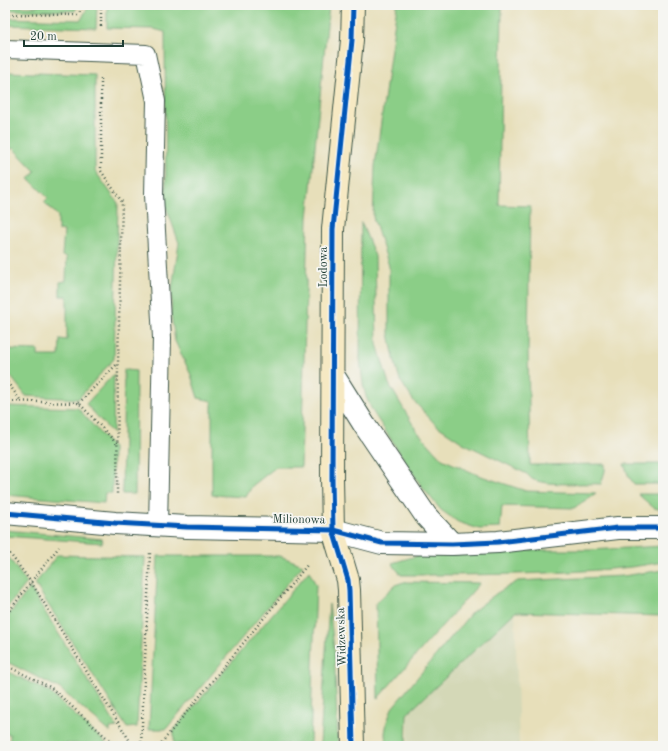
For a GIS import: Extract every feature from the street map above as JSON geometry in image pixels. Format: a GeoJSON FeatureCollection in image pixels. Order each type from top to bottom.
{"type":"FeatureCollection","features":[{"type":"Feature","properties":{"kind":"street","name":"Lodowa"},"geometry":{"type":"LineString","coordinates":[[334,530],[332,478],[333,229],[351,48],[353,5]]}},
{"type":"Feature","properties":{"kind":"street"},"geometry":{"type":"LineString","coordinates":[[333,375],[365,426],[426,516],[452,544]]}},
{"type":"Feature","properties":{"kind":"street","name":"Milionowa"},"geometry":{"type":"LineString","coordinates":[[5,513],[158,526],[334,530],[382,543],[452,544],[498,542],[618,528],[663,528]]}},
{"type":"Feature","properties":{"kind":"street","name":"Widzewska"},"geometry":{"type":"LineString","coordinates":[[334,530],[348,580],[349,590],[353,746]]}},
{"type":"Feature","properties":{"kind":"lane"},"geometry":{"type":"LineString","coordinates":[[5,49],[146,54],[156,101],[154,195],[162,338],[158,526]]}},
{"type":"Feature","properties":{"kind":"path"},"geometry":{"type":"LineString","coordinates":[[5,14],[78,15],[84,5]]}},
{"type":"Feature","properties":{"kind":"path"},"geometry":{"type":"LineString","coordinates":[[101,5],[101,171],[122,202],[118,363],[117,499],[115,523]]}},
{"type":"Feature","properties":{"kind":"path"},"geometry":{"type":"LineString","coordinates":[[79,403],[118,363]]}},
{"type":"Feature","properties":{"kind":"path"},"geometry":{"type":"LineString","coordinates":[[5,379],[22,401]]}},
{"type":"Feature","properties":{"kind":"path"},"geometry":{"type":"LineString","coordinates":[[5,401],[79,403],[118,444]]}},
{"type":"Feature","properties":{"kind":"path"},"geometry":{"type":"LineString","coordinates":[[5,546],[31,582],[132,746]]}},
{"type":"Feature","properties":{"kind":"path"},"geometry":{"type":"LineString","coordinates":[[5,617],[59,547]]}},
{"type":"Feature","properties":{"kind":"path"},"geometry":{"type":"LineString","coordinates":[[141,746],[150,548]]}},
{"type":"Feature","properties":{"kind":"path"},"geometry":{"type":"LineString","coordinates":[[159,746],[308,564]]}},
{"type":"Feature","properties":{"kind":"path"},"geometry":{"type":"LineString","coordinates":[[5,665],[50,687],[116,746]]}},
{"type":"Feature","properties":{"kind":"shaded area"},"geometry":{"type":"Polygon","coordinates":[[[515,612],[519,746],[408,746],[408,713],[515,612]]]}},
{"type":"Feature","properties":{"kind":"green space"},"geometry":{"type":"Polygon","coordinates":[[[38,5],[78,5],[75,11],[5,10],[5,6],[37,7],[38,5]]]}},
{"type":"Feature","properties":{"kind":"green space"},"geometry":{"type":"Polygon","coordinates":[[[89,5],[97,5],[96,28],[5,25],[5,18],[81,20],[89,5]]]}},
{"type":"Feature","properties":{"kind":"green space"},"geometry":{"type":"Polygon","coordinates":[[[107,5],[329,5],[308,218],[301,467],[276,467],[252,486],[246,497],[212,495],[212,401],[198,398],[191,375],[175,341],[171,314],[172,289],[179,243],[166,206],[165,32],[154,29],[107,28],[107,5]]]}},
{"type":"Feature","properties":{"kind":"green space"},"geometry":{"type":"Polygon","coordinates":[[[397,5],[502,5],[499,205],[530,206],[528,348],[530,465],[605,464],[605,471],[601,484],[557,484],[533,480],[527,474],[463,443],[436,425],[413,400],[400,380],[389,333],[389,266],[373,217],[375,166],[397,5]]]}},
{"type":"Feature","properties":{"kind":"green space"},"geometry":{"type":"Polygon","coordinates":[[[5,72],[95,75],[95,171],[118,203],[114,359],[78,399],[26,396],[5,369],[5,330],[6,349],[38,350],[38,356],[59,356],[60,339],[67,340],[67,296],[60,296],[60,282],[66,281],[67,257],[62,256],[64,231],[58,230],[58,216],[44,202],[48,198],[29,179],[35,171],[13,148],[5,155],[5,72]]]}},
{"type":"Feature","properties":{"kind":"green space"},"geometry":{"type":"Polygon","coordinates":[[[361,222],[375,256],[377,344],[389,384],[416,430],[442,459],[478,475],[526,491],[596,493],[574,508],[502,506],[500,528],[479,529],[458,522],[441,510],[422,487],[373,412],[366,397],[360,359],[361,222]]]}},
{"type":"Feature","properties":{"kind":"green space"},"geometry":{"type":"Polygon","coordinates":[[[124,370],[136,371],[135,494],[122,494],[124,370]]]}},
{"type":"Feature","properties":{"kind":"green space"},"geometry":{"type":"Polygon","coordinates":[[[114,374],[113,434],[86,404],[114,374]]]}},
{"type":"Feature","properties":{"kind":"green space"},"geometry":{"type":"Polygon","coordinates":[[[5,406],[78,408],[113,448],[112,493],[105,493],[104,503],[5,495],[5,406]]]}},
{"type":"Feature","properties":{"kind":"green space"},"geometry":{"type":"Polygon","coordinates":[[[624,464],[663,464],[663,484],[634,484],[629,477],[624,464]]]}},
{"type":"Feature","properties":{"kind":"green space"},"geometry":{"type":"Polygon","coordinates":[[[638,494],[663,494],[663,510],[654,508],[638,494]]]}},
{"type":"Feature","properties":{"kind":"green space"},"geometry":{"type":"Polygon","coordinates":[[[5,530],[102,539],[102,543],[5,536],[5,530]]]}},
{"type":"Feature","properties":{"kind":"green space"},"geometry":{"type":"Polygon","coordinates":[[[663,546],[663,562],[626,568],[566,572],[483,575],[401,575],[392,563],[420,555],[473,554],[528,550],[590,550],[663,546]]]}},
{"type":"Feature","properties":{"kind":"green space"},"geometry":{"type":"Polygon","coordinates":[[[5,554],[27,583],[5,610],[5,554]]]}},
{"type":"Feature","properties":{"kind":"green space"},"geometry":{"type":"Polygon","coordinates":[[[57,555],[145,557],[137,727],[127,728],[35,584],[57,555]]]}},
{"type":"Feature","properties":{"kind":"green space"},"geometry":{"type":"Polygon","coordinates":[[[158,556],[280,556],[303,565],[166,729],[149,729],[158,556]]]}},
{"type":"Feature","properties":{"kind":"green space"},"geometry":{"type":"Polygon","coordinates":[[[663,570],[663,616],[515,612],[407,714],[406,746],[386,746],[385,733],[392,708],[472,612],[497,593],[518,581],[623,576],[663,570]]]}},
{"type":"Feature","properties":{"kind":"green space"},"geometry":{"type":"Polygon","coordinates":[[[309,571],[316,585],[310,744],[174,744],[174,730],[309,571]]]}},
{"type":"Feature","properties":{"kind":"green space"},"geometry":{"type":"Polygon","coordinates":[[[404,582],[480,583],[378,698],[376,603],[395,585],[404,582]]]}},
{"type":"Feature","properties":{"kind":"green space"},"geometry":{"type":"Polygon","coordinates":[[[30,588],[117,727],[110,728],[110,732],[59,688],[5,661],[5,620],[30,588]]]}},
{"type":"Feature","properties":{"kind":"green space"},"geometry":{"type":"Polygon","coordinates":[[[329,604],[334,649],[338,744],[320,744],[329,604]]]}},
{"type":"Feature","properties":{"kind":"green space"},"geometry":{"type":"Polygon","coordinates":[[[5,670],[49,692],[107,744],[10,743],[10,734],[5,734],[5,670]]]}},
{"type":"Feature","properties":{"kind":"cycle path"},"geometry":{"type":"LineString","coordinates":[[353,5],[352,40],[333,229],[332,478],[333,530],[348,580],[349,590],[353,746]]}},
{"type":"Feature","properties":{"kind":"cycle path"},"geometry":{"type":"LineString","coordinates":[[5,513],[115,523],[187,527],[333,530],[382,543],[452,544],[498,542],[618,528],[663,528]]}}]}
